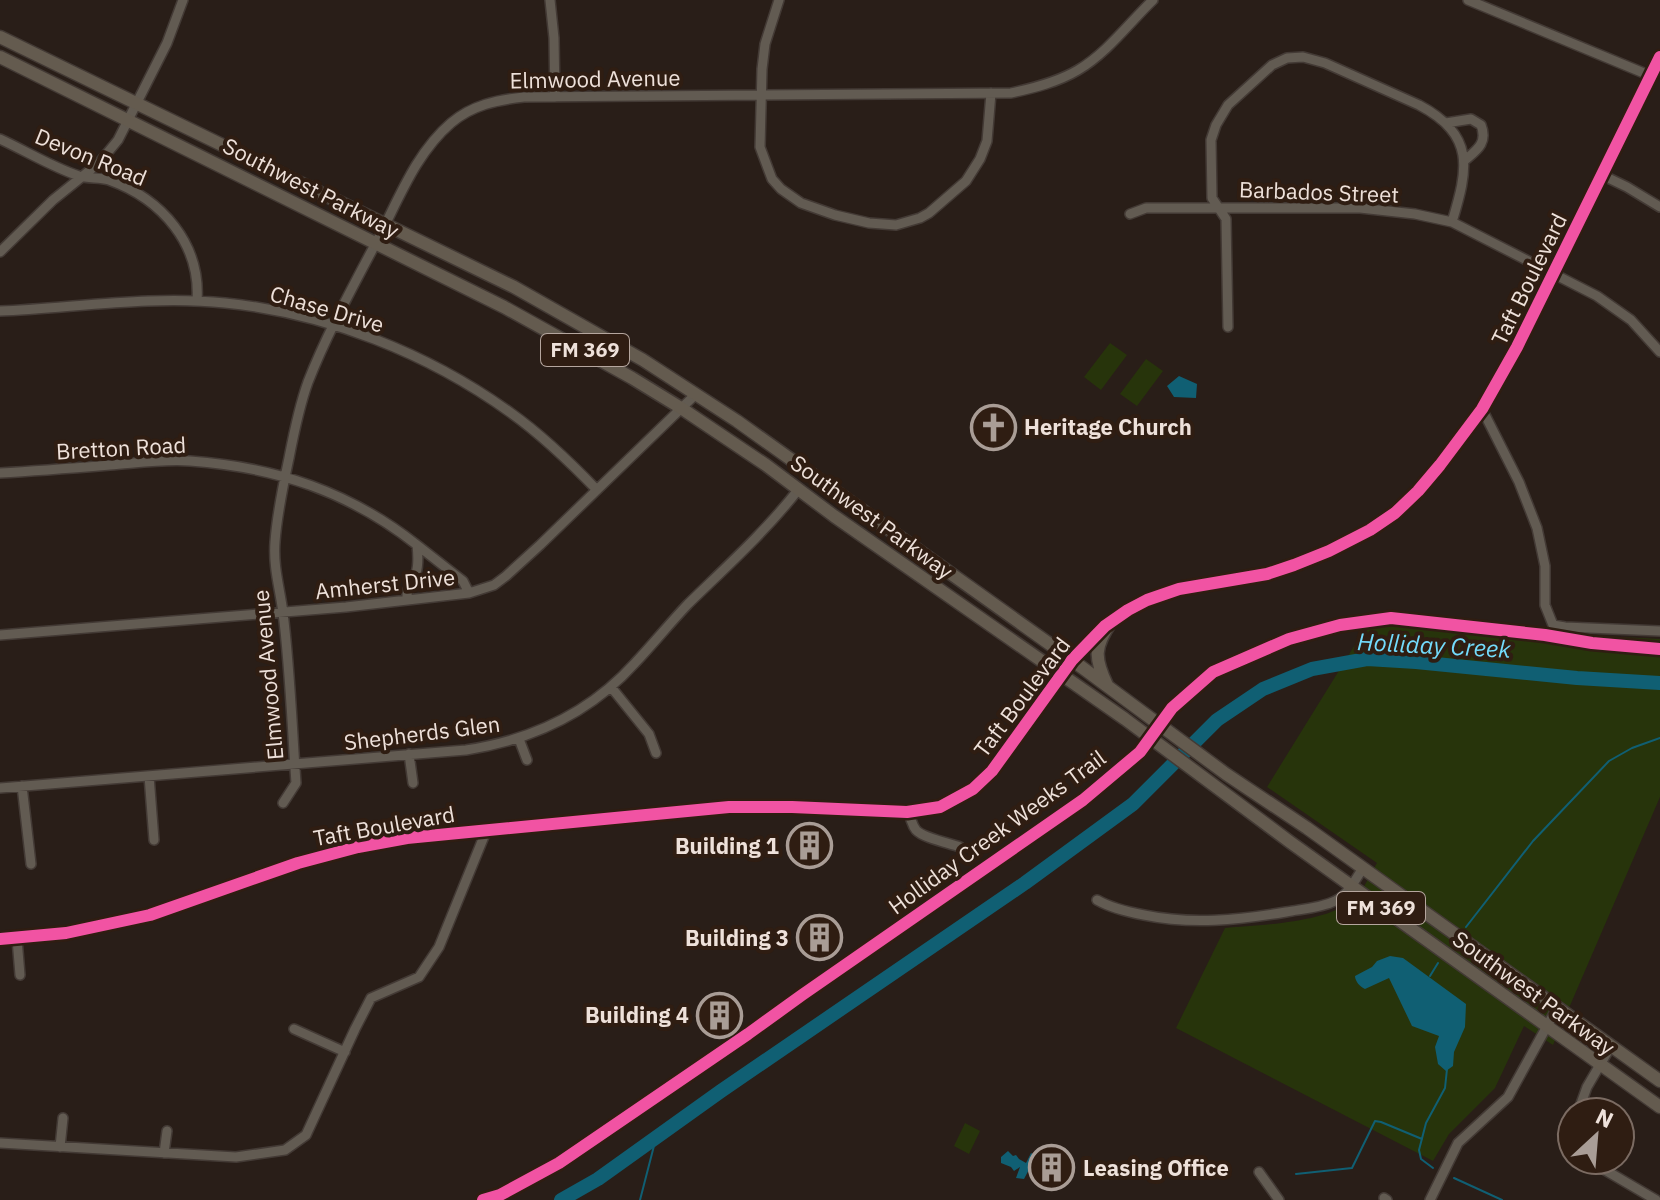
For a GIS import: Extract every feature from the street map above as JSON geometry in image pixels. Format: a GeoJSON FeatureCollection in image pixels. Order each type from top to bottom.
{"type":"FeatureCollection","features":[{"type":"Feature","properties":{"kind":"main road","name":"Southwest Parkway"},"geometry":{"type":"LineString","coordinates":[[0,37],[514,287],[609,340],[696,394],[1660,1081]]}},
{"type":"Feature","properties":{"kind":"main road","name":"Southwest Parkway"},"geometry":{"type":"LineString","coordinates":[[0,57],[504,307],[681,408],[1125,719],[1352,887],[1660,1107]]}},
{"type":"Feature","properties":{"kind":"main road"},"geometry":{"type":"LineString","coordinates":[[599,359],[609,340]]}},
{"type":"Feature","properties":{"kind":"main road"},"geometry":{"type":"LineString","coordinates":[[942,592],[951,574]]}},
{"type":"Feature","properties":{"kind":"main road"},"geometry":{"type":"LineString","coordinates":[[1108,688],[1098,666],[1097,650],[1111,622]]}},
{"type":"Feature","properties":{"kind":"street"},"geometry":{"type":"LineString","coordinates":[[0,252],[53,200],[99,163],[118,140],[167,43],[183,0]]}},
{"type":"Feature","properties":{"kind":"street"},"geometry":{"type":"LineString","coordinates":[[550,0],[555,97]]}},
{"type":"Feature","properties":{"kind":"street"},"geometry":{"type":"LineString","coordinates":[[779,0],[765,44],[760,147],[772,179],[801,203],[869,223],[896,225],[929,213],[966,181],[980,159],[987,141],[991,93]]}},
{"type":"Feature","properties":{"kind":"street","name":"Elmwood Avenue"},"geometry":{"type":"LineString","coordinates":[[283,803],[296,783],[283,613],[275,556],[280,499],[298,414],[315,365],[415,167],[436,137],[451,123],[471,110],[500,100],[524,97],[1011,93],[1031,89],[1077,71],[1099,54],[1153,0]]}},
{"type":"Feature","properties":{"kind":"street"},"geometry":{"type":"LineString","coordinates":[[1468,0],[1651,76]]}},
{"type":"Feature","properties":{"kind":"street"},"geometry":{"type":"LineString","coordinates":[[1228,327],[1226,219],[1212,198],[1211,140],[1228,105],[1272,65],[1287,58],[1303,57],[1325,63],[1419,105],[1446,123],[1458,138],[1464,161],[1463,188],[1452,222]]}},
{"type":"Feature","properties":{"kind":"street","name":"Taft Boulevard"},"geometry":{"type":"LineString","coordinates":[[0,939],[66,933],[150,915],[298,863],[407,838],[729,807],[907,812],[940,807],[973,789],[992,771],[1072,660],[1090,639],[1111,622],[1147,600],[1179,589],[1267,574],[1329,551],[1370,530],[1395,513],[1418,491],[1482,409],[1517,347],[1660,57]]}},
{"type":"Feature","properties":{"kind":"street"},"geometry":{"type":"LineString","coordinates":[[1446,123],[1471,119],[1481,125],[1485,135],[1482,146],[1464,161]]}},
{"type":"Feature","properties":{"kind":"street","name":"Devon Road"},"geometry":{"type":"LineString","coordinates":[[0,139],[82,177],[105,179],[128,187],[161,210],[176,227],[192,258],[198,288],[197,301]]}},
{"type":"Feature","properties":{"kind":"street"},"geometry":{"type":"LineString","coordinates":[[1602,175],[1660,207]]}},
{"type":"Feature","properties":{"kind":"street","name":"Barbados Street"},"geometry":{"type":"LineString","coordinates":[[1130,214],[1146,208],[1360,208],[1452,222],[1597,296],[1619,311],[1660,352]]}},
{"type":"Feature","properties":{"kind":"street","name":"Chase Drive"},"geometry":{"type":"LineString","coordinates":[[0,311],[164,301],[223,302],[270,309],[334,325],[438,367],[476,390],[513,414],[567,459],[597,490]]}},
{"type":"Feature","properties":{"kind":"street","name":"Amherst Drive"},"geometry":{"type":"LineString","coordinates":[[0,635],[283,613],[469,593],[494,585],[696,394]]}},
{"type":"Feature","properties":{"kind":"street"},"geometry":{"type":"LineString","coordinates":[[1482,409],[1519,482],[1537,528],[1545,566],[1545,605],[1553,625],[1660,631]]}},
{"type":"Feature","properties":{"kind":"street","name":"Bretton Road"},"geometry":{"type":"LineString","coordinates":[[0,473],[189,461],[243,467],[285,477],[324,489],[378,516],[463,581],[469,593]]}},
{"type":"Feature","properties":{"kind":"street","name":"Shepherds Glen"},"geometry":{"type":"LineString","coordinates":[[0,788],[475,748],[539,732],[573,714],[611,687],[672,621],[753,542],[798,490]]}},
{"type":"Feature","properties":{"kind":"street"},"geometry":{"type":"LineString","coordinates":[[407,600],[406,591],[417,566],[417,545]]}},
{"type":"Feature","properties":{"kind":"street"},"geometry":{"type":"LineString","coordinates":[[611,687],[649,734],[656,753]]}},
{"type":"Feature","properties":{"kind":"street"},"geometry":{"type":"LineString","coordinates":[[519,739],[527,760]]}},
{"type":"Feature","properties":{"kind":"street"},"geometry":{"type":"LineString","coordinates":[[409,754],[413,783]]}},
{"type":"Feature","properties":{"kind":"street"},"geometry":{"type":"LineString","coordinates":[[149,776],[154,840]]}},
{"type":"Feature","properties":{"kind":"street"},"geometry":{"type":"LineString","coordinates":[[22,786],[31,864]]}},
{"type":"Feature","properties":{"kind":"street"},"geometry":{"type":"LineString","coordinates":[[907,812],[919,833],[960,847]]}},
{"type":"Feature","properties":{"kind":"street"},"geometry":{"type":"LineString","coordinates":[[0,1143],[236,1157],[285,1150],[306,1135],[371,998],[419,977],[439,947],[487,829]]}},
{"type":"Feature","properties":{"kind":"street"},"geometry":{"type":"LineString","coordinates":[[1097,900],[1111,907],[1160,918],[1208,922],[1244,919],[1337,900],[1352,887],[1363,868]]}},
{"type":"Feature","properties":{"kind":"street"},"geometry":{"type":"LineString","coordinates":[[17,939],[20,975]]}},
{"type":"Feature","properties":{"kind":"street"},"geometry":{"type":"LineString","coordinates":[[1430,1200],[1458,1143],[1508,1097],[1557,1008]]}},
{"type":"Feature","properties":{"kind":"street"},"geometry":{"type":"LineString","coordinates":[[294,1029],[345,1052]]}},
{"type":"Feature","properties":{"kind":"street"},"geometry":{"type":"LineString","coordinates":[[1584,1096],[1611,1046]]}},
{"type":"Feature","properties":{"kind":"street"},"geometry":{"type":"LineString","coordinates":[[60,1147],[63,1118]]}},
{"type":"Feature","properties":{"kind":"street"},"geometry":{"type":"LineString","coordinates":[[164,1153],[167,1131]]}},
{"type":"Feature","properties":{"kind":"street"},"geometry":{"type":"LineString","coordinates":[[1259,1172],[1279,1200]]}},
{"type":"Feature","properties":{"kind":"street"},"geometry":{"type":"LineString","coordinates":[[1615,1176],[1656,1200]]}},
{"type":"Feature","properties":{"kind":"green space"},"geometry":{"type":"Polygon","coordinates":[[[1110,343],[1127,355],[1101,390],[1084,377],[1110,343]]]}},
{"type":"Feature","properties":{"kind":"green space"},"geometry":{"type":"Polygon","coordinates":[[[1146,359],[1163,371],[1137,406],[1120,394],[1146,359]]]}},
{"type":"Feature","properties":{"kind":"green space"},"geometry":{"type":"Polygon","coordinates":[[[1374,614],[1508,624],[1581,635],[1660,639],[1660,797],[1553,1045],[1524,1026],[1495,1088],[1449,1134],[1433,1161],[1176,1028],[1225,928],[1292,922],[1327,914],[1353,900],[1377,863],[1267,787],[1374,614]]]}},
{"type":"Feature","properties":{"kind":"green space"},"geometry":{"type":"Polygon","coordinates":[[[965,1123],[980,1131],[969,1154],[954,1146],[965,1123]]]}},
{"type":"Feature","properties":{"kind":"water"},"geometry":{"type":"Polygon","coordinates":[[[1179,376],[1197,384],[1196,398],[1174,397],[1167,386],[1179,376]]]}},
{"type":"Feature","properties":{"kind":"water"},"geometry":{"type":"Polygon","coordinates":[[[1390,956],[1403,958],[1466,1004],[1465,1027],[1454,1052],[1453,1066],[1446,1071],[1438,1064],[1435,1047],[1439,1036],[1412,1026],[1389,978],[1365,989],[1356,980],[1355,976],[1390,956]]]}},
{"type":"Feature","properties":{"kind":"water"},"geometry":{"type":"Polygon","coordinates":[[[1008,1151],[1026,1163],[1031,1153],[1036,1156],[1024,1179],[1016,1178],[1020,1167],[1014,1171],[1001,1163],[1001,1157],[1008,1151]]]}},
{"type":"Feature","properties":{"kind":"waterway","name":"Holliday Creek"},"geometry":{"type":"LineString","coordinates":[[561,1200],[598,1179],[1025,883],[1133,804],[1217,720],[1263,689],[1312,669],[1367,659],[1660,683]]}},
{"type":"Feature","properties":{"kind":"waterway"},"geometry":{"type":"LineString","coordinates":[[1466,927],[1533,841],[1609,761],[1660,738]]}},
{"type":"Feature","properties":{"kind":"waterway"},"geometry":{"type":"LineString","coordinates":[[1430,976],[1438,963]]}},
{"type":"Feature","properties":{"kind":"waterway"},"geometry":{"type":"LineString","coordinates":[[1433,1168],[1421,1159],[1419,1150],[1426,1123],[1445,1088],[1447,1069]]}},
{"type":"Feature","properties":{"kind":"waterway"},"geometry":{"type":"LineString","coordinates":[[1296,1174],[1352,1168],[1375,1121],[1422,1139]]}},
{"type":"Feature","properties":{"kind":"waterway"},"geometry":{"type":"LineString","coordinates":[[640,1200],[656,1138]]}},
{"type":"Feature","properties":{"kind":"waterway"},"geometry":{"type":"LineString","coordinates":[[1454,1178],[1502,1200]]}},
{"type":"Feature","properties":{"kind":"cycle path"},"geometry":{"type":"LineString","coordinates":[[0,939],[66,933],[150,915],[298,863],[407,838],[729,807],[907,812],[940,807],[973,789],[992,771],[1072,660],[1105,626],[1128,610],[1179,589],[1267,574],[1329,551],[1370,530],[1395,513],[1418,491],[1482,409],[1517,347],[1660,57]]}},
{"type":"Feature","properties":{"kind":"cycle path","name":"Holliday Creek Weeks Trail"},"geometry":{"type":"LineString","coordinates":[[483,1200],[500,1195],[559,1163],[1083,800],[1140,752],[1172,708],[1213,672],[1289,639],[1340,625],[1391,618],[1660,649]]}},
{"type":"Feature","properties":{"kind":"place","name":"Heritage Church"},"geometry":{"type":"Point","coordinates":[993,427]}},
{"type":"Feature","properties":{"kind":"place","name":"Building 1"},"geometry":{"type":"Point","coordinates":[810,846]}},
{"type":"Feature","properties":{"kind":"place","name":"Building 3"},"geometry":{"type":"Point","coordinates":[820,938]}},
{"type":"Feature","properties":{"kind":"place","name":"Building 4"},"geometry":{"type":"Point","coordinates":[720,1015]}},
{"type":"Feature","properties":{"kind":"place","name":"Leasing Office"},"geometry":{"type":"Point","coordinates":[1052,1168]}}]}
